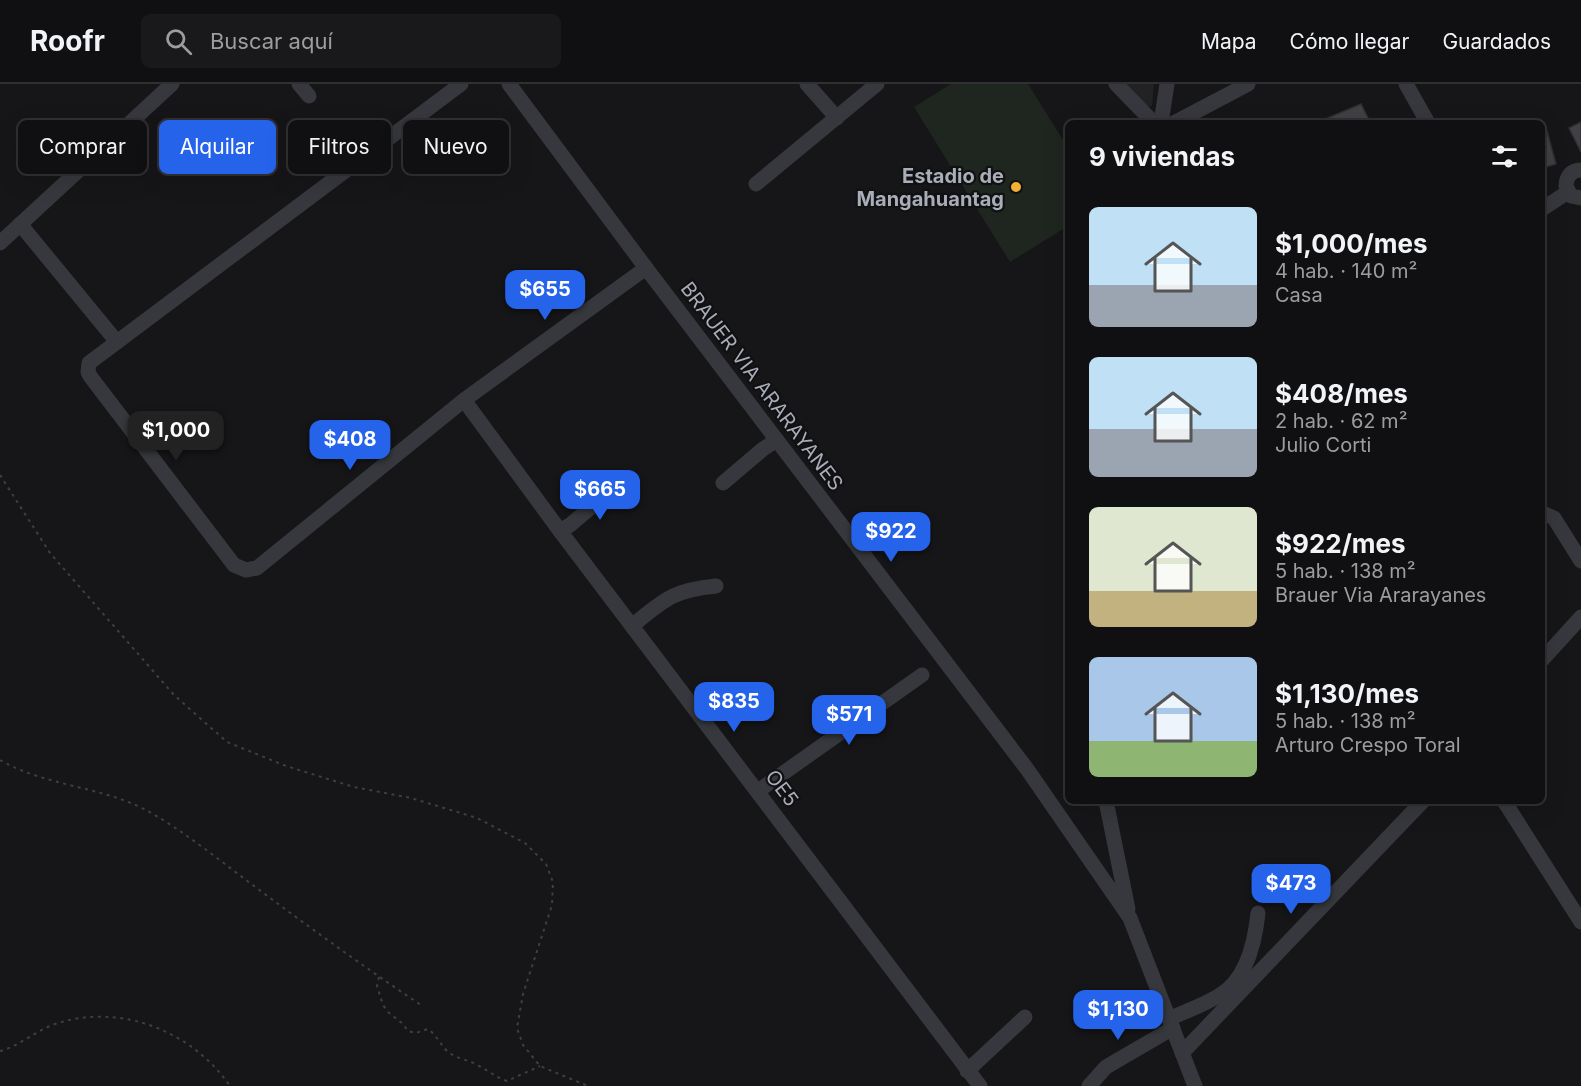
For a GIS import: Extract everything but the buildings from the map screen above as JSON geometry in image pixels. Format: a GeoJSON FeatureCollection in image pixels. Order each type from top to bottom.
{"type":"FeatureCollection","features":[{"type":"Feature","properties":{"kind":"street"},"geometry":{"type":"LineString","coordinates":[[0,243],[172,84]]}},
{"type":"Feature","properties":{"kind":"street"},"geometry":{"type":"LineString","coordinates":[[461,84],[92,360],[88,372],[234,565],[246,570],[257,568],[464,400],[646,267]]}},
{"type":"Feature","properties":{"kind":"street","name":"BRAUER VIA ARARAYANES"},"geometry":{"type":"LineString","coordinates":[[509,84],[1027,769],[1130,918],[1195,1086]]}},
{"type":"Feature","properties":{"kind":"street"},"geometry":{"type":"LineString","coordinates":[[807,84],[837,118]]}},
{"type":"Feature","properties":{"kind":"street"},"geometry":{"type":"LineString","coordinates":[[756,184],[877,84]]}},
{"type":"Feature","properties":{"kind":"street"},"geometry":{"type":"LineString","coordinates":[[1116,84],[1151,120]]}},
{"type":"Feature","properties":{"kind":"street"},"geometry":{"type":"LineString","coordinates":[[1161,120],[1167,84]]}},
{"type":"Feature","properties":{"kind":"street"},"geometry":{"type":"LineString","coordinates":[[1180,120],[1248,84]]}},
{"type":"Feature","properties":{"kind":"street"},"geometry":{"type":"LineString","coordinates":[[1406,84],[1426,120]]}},
{"type":"Feature","properties":{"kind":"street"},"geometry":{"type":"LineString","coordinates":[[1545,208],[1574,195],[1566,186],[1568,176],[1572,172],[1581,170]]}},
{"type":"Feature","properties":{"kind":"street"},"geometry":{"type":"LineString","coordinates":[[20,224],[117,342]]}},
{"type":"Feature","properties":{"kind":"street","name":"OE5"},"geometry":{"type":"LineString","coordinates":[[464,400],[973,1081]]}},
{"type":"Feature","properties":{"kind":"street"},"geometry":{"type":"LineString","coordinates":[[723,483],[777,440]]}},
{"type":"Feature","properties":{"kind":"street"},"geometry":{"type":"LineString","coordinates":[[560,531],[609,492]]}},
{"type":"Feature","properties":{"kind":"street"},"geometry":{"type":"LineString","coordinates":[[1545,514],[1554,518],[1581,561]]}},
{"type":"Feature","properties":{"kind":"street"},"geometry":{"type":"LineString","coordinates":[[633,626],[665,599],[690,589],[716,586]]}},
{"type":"Feature","properties":{"kind":"street"},"geometry":{"type":"LineString","coordinates":[[1545,657],[1581,617]]}},
{"type":"Feature","properties":{"kind":"street"},"geometry":{"type":"LineString","coordinates":[[758,792],[922,675]]}},
{"type":"Feature","properties":{"kind":"street"},"geometry":{"type":"LineString","coordinates":[[1107,804],[1130,918]]}},
{"type":"Feature","properties":{"kind":"street"},"geometry":{"type":"LineString","coordinates":[[1182,1053],[1420,804]]}},
{"type":"Feature","properties":{"kind":"street"},"geometry":{"type":"LineString","coordinates":[[1506,804],[1581,922]]}},
{"type":"Feature","properties":{"kind":"street"},"geometry":{"type":"LineString","coordinates":[[1089,1086],[1106,1067],[1171,1024],[1221,995],[1233,984],[1255,940],[1258,913]]}},
{"type":"Feature","properties":{"kind":"street"},"geometry":{"type":"LineString","coordinates":[[973,1081],[1025,1017]]}},
{"type":"Feature","properties":{"kind":"path"},"geometry":{"type":"LineString","coordinates":[[0,475],[50,553],[174,695],[226,742],[286,766],[354,788],[411,798],[477,818],[525,843],[546,864],[553,882],[552,905],[523,994],[517,1028],[523,1045],[540,1066],[588,1086]]}},
{"type":"Feature","properties":{"kind":"path"},"geometry":{"type":"LineString","coordinates":[[0,760],[24,772],[127,801],[146,810],[421,1005]]}},
{"type":"Feature","properties":{"kind":"path"},"geometry":{"type":"LineString","coordinates":[[379,977],[377,986],[384,1005],[388,1012],[408,1031],[416,1033],[428,1029],[438,1037],[446,1050],[459,1058],[477,1064],[492,1076],[507,1081],[540,1066]]}},
{"type":"Feature","properties":{"kind":"path"},"geometry":{"type":"LineString","coordinates":[[0,1051],[19,1043],[39,1030],[61,1022],[108,1017],[163,1029],[185,1041],[218,1069],[230,1086]]}},
{"type":"Feature","properties":{"kind":"shaded area","name":"Estadio de Mangahuantag"},"geometry":{"type":"Polygon","coordinates":[[[951,84],[1028,84],[1065,143],[1065,228],[1010,262],[914,107],[951,84]]]}},
{"type":"Feature","properties":{"kind":"shaded area"},"geometry":{"type":"Polygon","coordinates":[[[1124,84],[1154,84],[1152,106],[1145,107],[1124,84]]]}},
{"type":"Feature","properties":{"kind":"place","name":"Estadio de Mangahuantag"},"geometry":{"type":"Point","coordinates":[1016,187]}}]}
